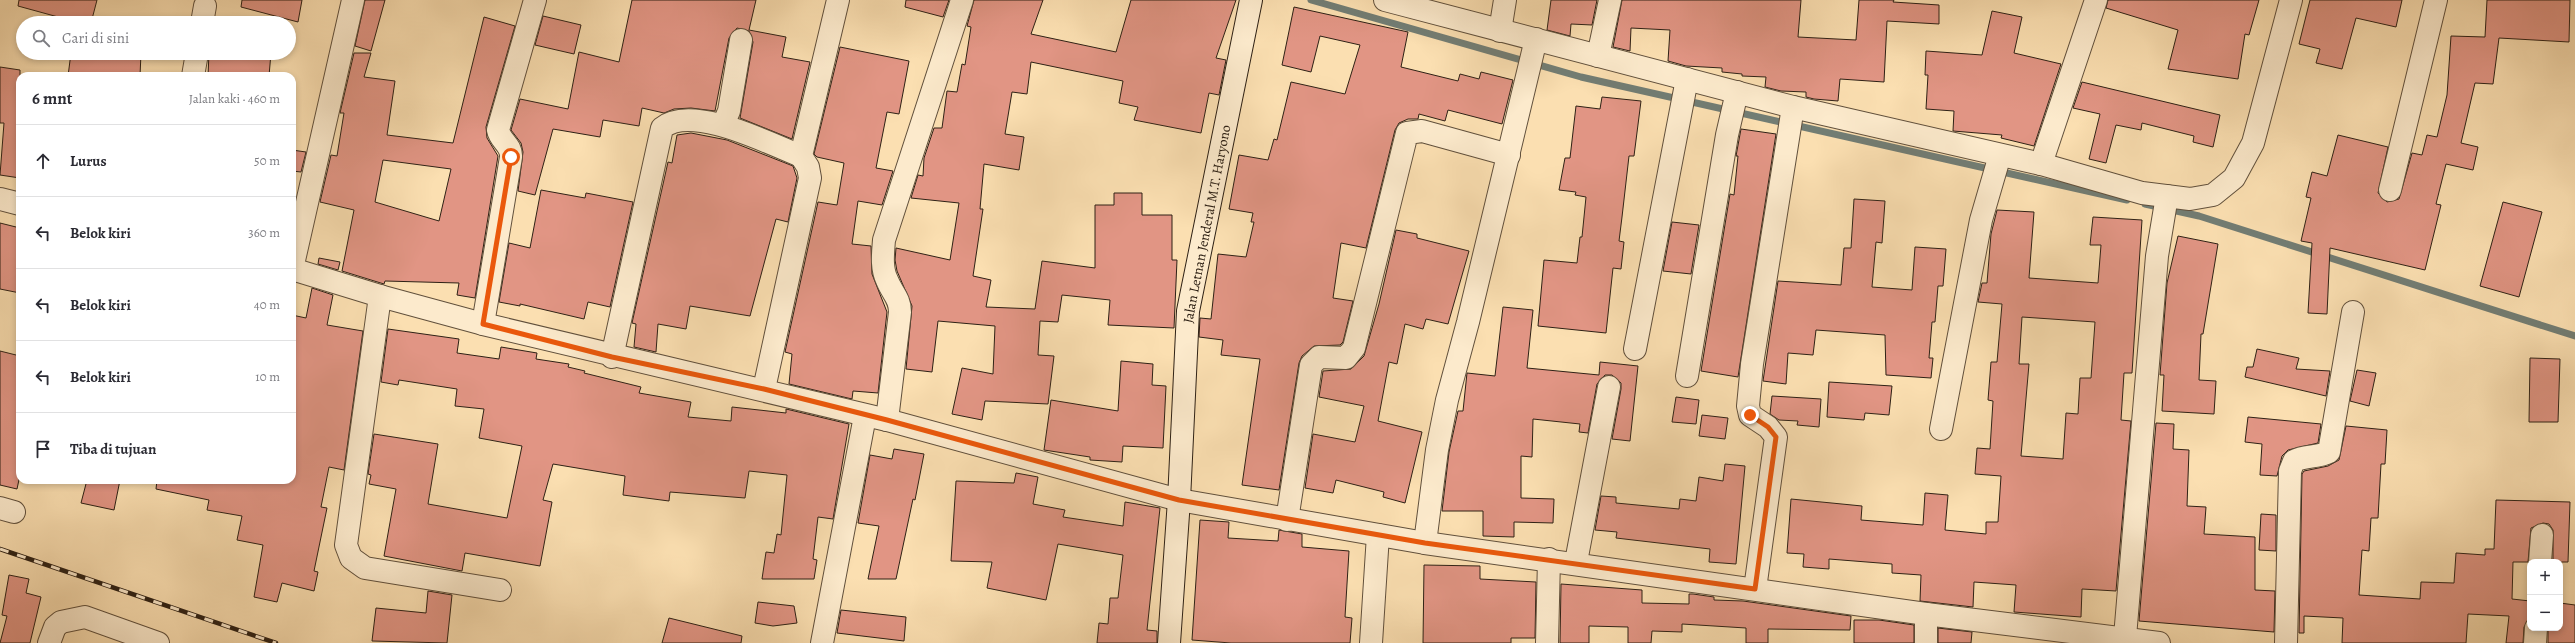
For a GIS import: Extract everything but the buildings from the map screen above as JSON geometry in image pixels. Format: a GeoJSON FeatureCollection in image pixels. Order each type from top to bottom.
{"type":"FeatureCollection","features":[{"type":"Feature","properties":{"kind":"street"},"geometry":{"type":"LineString","coordinates":[[296,251],[353,0]]}},
{"type":"Feature","properties":{"kind":"street"},"geometry":{"type":"LineString","coordinates":[[483,324],[511,152],[499,136],[498,130],[535,0]]}},
{"type":"Feature","properties":{"kind":"street"},"geometry":{"type":"LineString","coordinates":[[801,156],[838,0]]}},
{"type":"Feature","properties":{"kind":"street"},"geometry":{"type":"LineString","coordinates":[[887,420],[900,312],[900,300],[887,280],[882,258],[884,240],[962,0]]}},
{"type":"Feature","properties":{"kind":"street","name":"Jalan Letnan Jenderal M.T. Haryono"},"geometry":{"type":"LineString","coordinates":[[1168,643],[1179,500],[1188,311],[1252,0]]}},
{"type":"Feature","properties":{"kind":"street"},"geometry":{"type":"LineString","coordinates":[[1385,0],[1445,8],[1500,31],[1533,55],[1598,56],[1686,86],[1735,100],[1790,123],[2000,155],[2042,164],[2142,192],[2166,206],[2190,199],[2213,195],[2234,178],[2253,143],[2291,0]]}},
{"type":"Feature","properties":{"kind":"street"},"geometry":{"type":"LineString","coordinates":[[1500,31],[1505,0]]}},
{"type":"Feature","properties":{"kind":"street"},"geometry":{"type":"LineString","coordinates":[[1598,56],[1610,0]]}},
{"type":"Feature","properties":{"kind":"street"},"geometry":{"type":"LineString","coordinates":[[2042,164],[2096,0]]}},
{"type":"Feature","properties":{"kind":"street"},"geometry":{"type":"LineString","coordinates":[[2390,190],[2436,0]]}},
{"type":"Feature","properties":{"kind":"street"},"geometry":{"type":"LineString","coordinates":[[723,125],[729,111],[741,40]]}},
{"type":"Feature","properties":{"kind":"street"},"geometry":{"type":"LineString","coordinates":[[1425,543],[1437,450],[1447,400],[1533,55]]}},
{"type":"Feature","properties":{"kind":"street"},"geometry":{"type":"LineString","coordinates":[[194,72],[196,60]]}},
{"type":"Feature","properties":{"kind":"street"},"geometry":{"type":"LineString","coordinates":[[1635,349],[1678,120],[1686,86]]}},
{"type":"Feature","properties":{"kind":"street"},"geometry":{"type":"LineString","coordinates":[[1687,376],[1727,135],[1735,100]]}},
{"type":"Feature","properties":{"kind":"street"},"geometry":{"type":"LineString","coordinates":[[612,357],[662,128],[669,122],[679,120],[723,125],[801,156],[808,167],[810,178],[764,389]]}},
{"type":"Feature","properties":{"kind":"street"},"geometry":{"type":"LineString","coordinates":[[1755,589],[1776,437],[1768,427],[1750,415],[1748,406],[1752,364],[1790,123]]}},
{"type":"Feature","properties":{"kind":"street"},"geometry":{"type":"LineString","coordinates":[[1287,520],[1311,365],[1319,357],[1346,358],[1354,348],[1407,133],[1422,131],[1509,155]]}},
{"type":"Feature","properties":{"kind":"street"},"geometry":{"type":"LineString","coordinates":[[1941,429],[1981,220],[2000,155]]}},
{"type":"Feature","properties":{"kind":"street"},"geometry":{"type":"LineString","coordinates":[[0,199],[16,203]]}},
{"type":"Feature","properties":{"kind":"street"},"geometry":{"type":"LineString","coordinates":[[2126,638],[2157,256],[2166,206]]}},
{"type":"Feature","properties":{"kind":"street"},"geometry":{"type":"LineString","coordinates":[[296,270],[380,296],[483,324],[612,357],[764,389],[865,416],[887,420],[1179,500],[1425,543],[1576,562],[1926,614],[2159,643]]}},
{"type":"Feature","properties":{"kind":"street"},"geometry":{"type":"LineString","coordinates":[[380,296],[346,546],[351,558],[364,568],[500,590]]}},
{"type":"Feature","properties":{"kind":"street"},"geometry":{"type":"LineString","coordinates":[[2286,643],[2290,471],[2294,461],[2300,458],[2328,452],[2353,312]]}},
{"type":"Feature","properties":{"kind":"street"},"geometry":{"type":"LineString","coordinates":[[1576,562],[1609,387]]}},
{"type":"Feature","properties":{"kind":"street"},"geometry":{"type":"LineString","coordinates":[[822,643],[865,416]]}},
{"type":"Feature","properties":{"kind":"street"},"geometry":{"type":"LineString","coordinates":[[1371,643],[1378,535]]}},
{"type":"Feature","properties":{"kind":"street"},"geometry":{"type":"LineString","coordinates":[[2540,559],[2542,535]]}},
{"type":"Feature","properties":{"kind":"street"},"geometry":{"type":"LineString","coordinates":[[1547,643],[1549,559]]}},
{"type":"Feature","properties":{"kind":"street"},"geometry":{"type":"LineString","coordinates":[[1926,614],[1926,643]]}},
{"type":"Feature","properties":{"kind":"street"},"geometry":{"type":"LineString","coordinates":[[49,643],[54,627],[61,622],[85,617],[158,643]]}},
{"type":"Feature","properties":{"kind":"street"},"geometry":{"type":"LineString","coordinates":[[2535,643],[2536,631]]}},
{"type":"Feature","properties":{"kind":"waterway"},"geometry":{"type":"LineString","coordinates":[[1311,0],[1581,77],[2127,200]]}},
{"type":"Feature","properties":{"kind":"waterway"},"geometry":{"type":"LineString","coordinates":[[2145,204],[2199,216],[2575,336]]}},
{"type":"Feature","properties":{"kind":"railway"},"geometry":{"type":"LineString","coordinates":[[0,549],[276,643]]}},
{"type":"Feature","properties":{"kind":"route"},"geometry":{"type":"LineString","coordinates":[[511,157],[483,324],[612,357],[764,389],[865,416],[887,420],[1179,500],[1425,543],[1576,562],[1755,589],[1776,437],[1768,427],[1750,415]]}}]}
